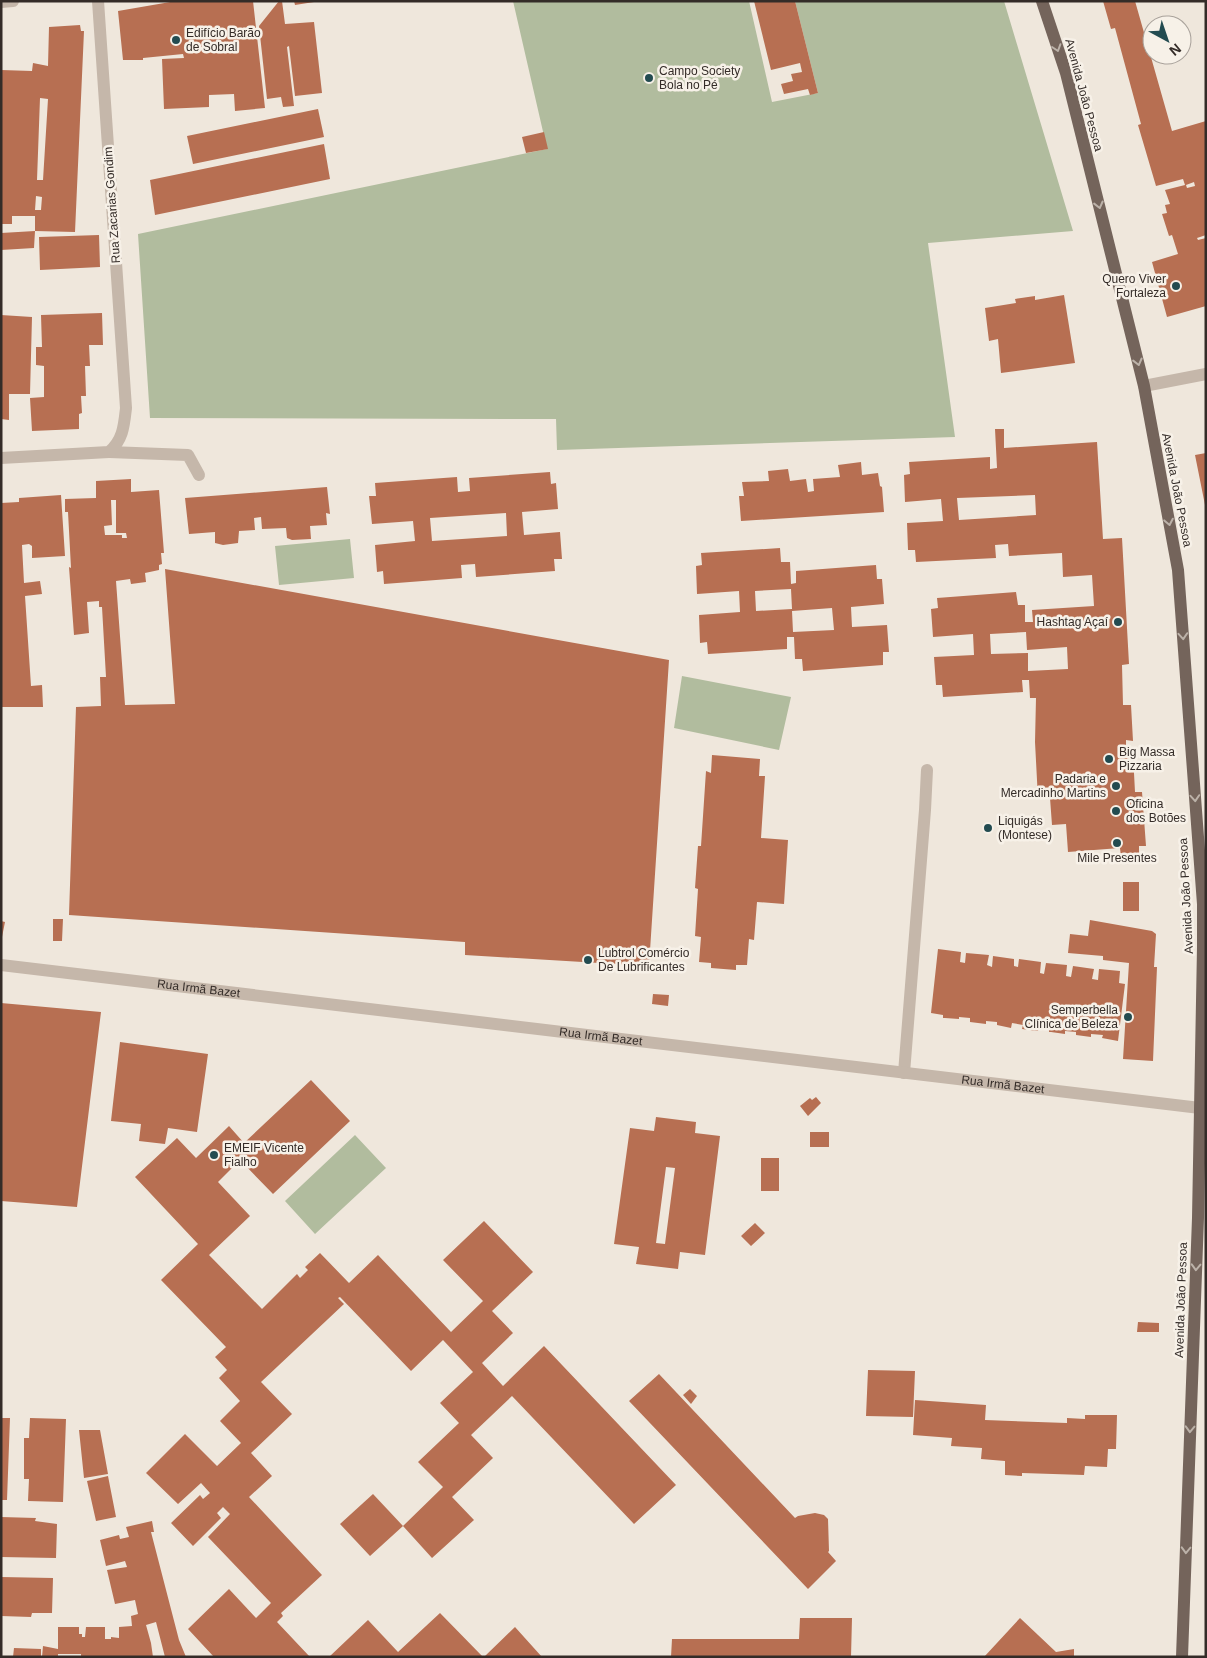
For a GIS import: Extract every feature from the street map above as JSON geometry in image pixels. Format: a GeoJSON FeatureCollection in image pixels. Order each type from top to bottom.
{"type":"FeatureCollection","features":[{"type":"Feature","properties":{"kind":"main road","name":"Avenida João Pessoa"},"geometry":{"type":"LineString","coordinates":[[1042,1],[1066,73],[1144,386],[1178,570],[1203,904],[1200,1108],[1202,1218],[1182,1657]]}},
{"type":"Feature","properties":{"kind":"street"},"geometry":{"type":"LineString","coordinates":[[1,2],[13,1]]}},
{"type":"Feature","properties":{"kind":"street","name":"Rua Zacarias Gondim"},"geometry":{"type":"LineString","coordinates":[[98,1],[126,408],[122,433],[116,445],[109,452]]}},
{"type":"Feature","properties":{"kind":"street"},"geometry":{"type":"LineString","coordinates":[[1144,386],[1206,374]]}},
{"type":"Feature","properties":{"kind":"street"},"geometry":{"type":"LineString","coordinates":[[1,458],[109,452],[188,455],[198,475]]}},
{"type":"Feature","properties":{"kind":"street"},"geometry":{"type":"LineString","coordinates":[[904,1073],[926,810],[927,770]]}},
{"type":"Feature","properties":{"kind":"street","name":"Rua Irmã Bazet"},"geometry":{"type":"LineString","coordinates":[[1,965],[1200,1108]]}},
{"type":"Feature","properties":{"kind":"green space"},"geometry":{"type":"Polygon","coordinates":[[[513,1],[749,1],[772,102],[818,93],[795,1],[1004,1],[1073,231],[928,243],[955,437],[557,450],[556,419],[150,418],[138,234],[547,149],[513,1]]]}},
{"type":"Feature","properties":{"kind":"green space"},"geometry":{"type":"Polygon","coordinates":[[[350,539],[354,578],[279,585],[275,546],[350,539]]]}},
{"type":"Feature","properties":{"kind":"green space"},"geometry":{"type":"Polygon","coordinates":[[[682,676],[791,697],[779,750],[674,728],[682,676]]]}},
{"type":"Feature","properties":{"kind":"green space"},"geometry":{"type":"Polygon","coordinates":[[[355,1135],[386,1168],[315,1234],[285,1201],[355,1135]]]}},
{"type":"Feature","properties":{"kind":"building"},"geometry":{"type":"Polygon","coordinates":[[[176,1],[253,1],[265,108],[235,111],[234,94],[209,95],[209,107],[164,109],[162,59],[184,58],[183,54],[143,58],[143,60],[123,60],[118,11],[176,1]]]}},
{"type":"Feature","properties":{"kind":"building"},"geometry":{"type":"Polygon","coordinates":[[[279,1],[282,1],[285,24],[314,22],[322,93],[295,96],[289,46],[287,47],[294,106],[283,107],[281,97],[267,99],[259,26],[279,1]]]}},
{"type":"Feature","properties":{"kind":"building"},"geometry":{"type":"Polygon","coordinates":[[[294,1],[314,1],[314,2],[295,5],[294,1]]]}},
{"type":"Feature","properties":{"kind":"building"},"geometry":{"type":"Polygon","coordinates":[[[754,1],[795,1],[818,93],[810,95],[808,89],[784,94],[781,84],[793,81],[791,74],[802,72],[800,63],[771,70],[754,1]]]}},
{"type":"Feature","properties":{"kind":"building"},"geometry":{"type":"Polygon","coordinates":[[[1103,1],[1135,1],[1142,26],[1142,65],[1153,65],[1172,131],[1206,121],[1206,235],[1197,238],[1198,240],[1206,238],[1206,306],[1167,317],[1152,262],[1178,254],[1172,235],[1169,236],[1162,214],[1167,213],[1165,205],[1170,204],[1165,190],[1185,185],[1183,179],[1156,186],[1138,125],[1141,124],[1115,28],[1111,29],[1103,1]],[[1194,182],[1186,185],[1187,188],[1195,186],[1194,182]]]}},
{"type":"Feature","properties":{"kind":"building"},"geometry":{"type":"Polygon","coordinates":[[[80,25],[81,31],[84,31],[75,232],[35,231],[35,216],[12,216],[12,224],[1,224],[1,70],[32,71],[33,63],[48,66],[49,27],[80,25]],[[40,98],[37,180],[43,180],[48,99],[40,98]],[[36,196],[35,210],[41,210],[42,197],[36,196]]]}},
{"type":"Feature","properties":{"kind":"building"},"geometry":{"type":"Polygon","coordinates":[[[318,109],[324,137],[193,164],[187,136],[318,109]]]}},
{"type":"Feature","properties":{"kind":"building"},"geometry":{"type":"Polygon","coordinates":[[[544,132],[548,149],[526,153],[522,137],[544,132]]]}},
{"type":"Feature","properties":{"kind":"building"},"geometry":{"type":"Polygon","coordinates":[[[324,144],[330,179],[155,215],[150,180],[324,144]]]}},
{"type":"Feature","properties":{"kind":"building"},"geometry":{"type":"Polygon","coordinates":[[[35,231],[34,248],[1,250],[1,233],[35,231]]]}},
{"type":"Feature","properties":{"kind":"building"},"geometry":{"type":"Polygon","coordinates":[[[99,235],[100,267],[40,270],[39,237],[99,235]]]}},
{"type":"Feature","properties":{"kind":"building"},"geometry":{"type":"Polygon","coordinates":[[[1064,295],[1075,363],[1001,373],[998,339],[989,341],[985,308],[1016,303],[1015,299],[1035,296],[1035,300],[1064,295]]]}},
{"type":"Feature","properties":{"kind":"building"},"geometry":{"type":"Polygon","coordinates":[[[102,313],[103,345],[89,345],[90,366],[85,366],[86,396],[81,396],[82,413],[79,414],[79,429],[32,431],[30,398],[44,397],[44,366],[36,365],[36,347],[42,347],[41,315],[102,313]]]}},
{"type":"Feature","properties":{"kind":"building"},"geometry":{"type":"Polygon","coordinates":[[[1,315],[32,317],[30,394],[9,394],[9,420],[1,419],[1,315]]]}},
{"type":"Feature","properties":{"kind":"building"},"geometry":{"type":"Polygon","coordinates":[[[995,429],[1004,429],[1004,448],[1097,442],[1103,539],[1122,538],[1129,664],[1122,665],[1123,705],[1131,705],[1133,741],[1126,740],[1126,754],[1133,754],[1135,792],[1142,792],[1146,846],[1139,846],[1139,857],[1121,857],[1120,848],[1068,852],[1066,824],[1052,825],[1050,798],[1038,799],[1035,742],[1036,698],[1030,698],[1029,680],[1022,680],[1023,692],[943,697],[942,685],[936,685],[934,657],[974,655],[973,634],[933,637],[931,609],[938,608],[937,598],[1016,592],[1018,605],[1025,605],[1025,622],[1033,622],[1032,610],[1094,606],[1092,575],[1063,577],[1062,553],[1009,556],[1008,544],[995,545],[996,558],[916,562],[915,550],[908,550],[907,523],[943,521],[941,499],[905,502],[904,475],[910,474],[909,462],[990,457],[990,469],[997,468],[995,429]],[[1035,495],[957,498],[959,520],[1036,515],[1035,495]],[[1026,632],[990,634],[991,654],[1028,653],[1028,671],[1068,669],[1067,647],[1027,650],[1026,632]]]}},
{"type":"Feature","properties":{"kind":"building"},"geometry":{"type":"Polygon","coordinates":[[[1206,453],[1206,505],[1205,505],[1195,455],[1206,453]]]}},
{"type":"Feature","properties":{"kind":"building"},"geometry":{"type":"Polygon","coordinates":[[[861,462],[862,475],[878,473],[880,486],[882,487],[884,512],[741,521],[739,496],[744,496],[742,482],[769,481],[768,471],[788,469],[790,481],[806,479],[808,492],[814,491],[813,479],[840,477],[838,465],[861,462]]]}},
{"type":"Feature","properties":{"kind":"building"},"geometry":{"type":"Polygon","coordinates":[[[550,472],[551,484],[556,483],[558,509],[522,512],[524,535],[560,532],[562,559],[554,559],[555,571],[476,577],[475,564],[461,565],[462,578],[384,584],[383,571],[377,572],[375,545],[415,541],[413,521],[372,524],[369,496],[376,496],[375,483],[457,477],[458,492],[470,491],[469,478],[550,472]],[[506,513],[430,518],[432,541],[507,536],[506,513]]]}},
{"type":"Feature","properties":{"kind":"building"},"geometry":{"type":"Polygon","coordinates":[[[131,479],[131,492],[159,490],[164,553],[161,553],[162,564],[159,565],[159,570],[145,573],[146,582],[131,584],[130,579],[116,581],[125,705],[175,704],[165,569],[669,660],[649,966],[465,955],[465,942],[69,915],[76,707],[101,706],[100,677],[106,677],[102,607],[99,607],[99,601],[87,602],[89,633],[74,635],[69,567],[71,568],[68,512],[65,512],[65,499],[96,498],[96,481],[131,479]],[[111,500],[112,525],[104,526],[105,535],[122,535],[122,538],[127,538],[126,533],[116,533],[116,500],[111,500]]]}},
{"type":"Feature","properties":{"kind":"building"},"geometry":{"type":"Polygon","coordinates":[[[327,487],[330,514],[326,513],[327,525],[310,526],[311,539],[292,540],[287,538],[286,528],[262,529],[261,517],[254,518],[255,530],[239,531],[238,543],[223,545],[215,543],[215,532],[189,534],[185,498],[327,487]]]}},
{"type":"Feature","properties":{"kind":"building"},"geometry":{"type":"Polygon","coordinates":[[[61,495],[65,556],[32,558],[32,546],[29,544],[22,545],[24,583],[40,581],[42,594],[25,596],[31,686],[42,685],[43,707],[1,707],[1,503],[19,502],[19,498],[61,495]]]}},
{"type":"Feature","properties":{"kind":"building"},"geometry":{"type":"Polygon","coordinates":[[[780,548],[781,562],[790,562],[791,584],[796,583],[796,571],[876,565],[877,579],[882,579],[884,604],[851,607],[852,627],[887,625],[889,652],[883,652],[883,665],[803,671],[802,659],[795,659],[794,637],[787,637],[787,649],[708,654],[707,642],[700,643],[699,615],[740,612],[739,591],[697,594],[696,566],[702,565],[701,553],[780,548]],[[791,589],[755,591],[756,611],[792,609],[791,589]],[[832,608],[792,611],[793,632],[834,630],[832,608]]]}},
{"type":"Feature","properties":{"kind":"building"},"geometry":{"type":"Polygon","coordinates":[[[712,755],[760,759],[759,776],[765,776],[761,838],[788,840],[784,904],[757,902],[754,940],[749,939],[747,965],[736,965],[736,970],[711,968],[711,963],[699,962],[701,937],[695,936],[698,889],[695,888],[698,846],[701,846],[706,771],[711,773],[712,755]]]}},
{"type":"Feature","properties":{"kind":"building"},"geometry":{"type":"Polygon","coordinates":[[[1123,882],[1139,882],[1139,911],[1123,911],[1123,882]]]}},
{"type":"Feature","properties":{"kind":"building"},"geometry":{"type":"Polygon","coordinates":[[[53,919],[63,919],[62,941],[53,941],[53,919]]]}},
{"type":"Feature","properties":{"kind":"building"},"geometry":{"type":"Polygon","coordinates":[[[1090,920],[1152,931],[1156,934],[1154,967],[1157,967],[1153,1061],[1123,1059],[1129,963],[1103,960],[1103,956],[1068,953],[1070,934],[1088,936],[1090,920]]]}},
{"type":"Feature","properties":{"kind":"building"},"geometry":{"type":"Polygon","coordinates":[[[1,921],[5,922],[2,937],[1,937],[1,921]]]}},
{"type":"Feature","properties":{"kind":"building"},"geometry":{"type":"Polygon","coordinates":[[[938,949],[961,952],[960,962],[965,963],[966,953],[989,955],[987,965],[992,967],[993,956],[1014,959],[1014,966],[1018,967],[1019,959],[1041,962],[1040,973],[1044,974],[1046,963],[1067,965],[1066,976],[1071,977],[1073,966],[1094,969],[1092,979],[1098,980],[1099,969],[1120,971],[1119,983],[1125,984],[1118,1041],[1102,1038],[1103,1035],[1091,1034],[1091,1037],[1076,1035],[1076,1032],[1065,1031],[1065,1034],[1049,1032],[1049,1029],[1039,1027],[1038,1031],[1022,1029],[1023,1025],[1012,1023],[1011,1028],[997,1025],[997,1022],[986,1021],[986,1024],[970,1022],[970,1018],[943,1018],[943,1015],[931,1013],[938,949]]]}},
{"type":"Feature","properties":{"kind":"building"},"geometry":{"type":"Polygon","coordinates":[[[653,994],[669,995],[668,1006],[652,1004],[653,994]]]}},
{"type":"Feature","properties":{"kind":"building"},"geometry":{"type":"Polygon","coordinates":[[[1,1003],[101,1012],[77,1207],[1,1201],[1,1003]]]}},
{"type":"Feature","properties":{"kind":"building"},"geometry":{"type":"Polygon","coordinates":[[[120,1042],[208,1054],[197,1132],[168,1128],[165,1144],[139,1141],[141,1124],[111,1121],[120,1042]]]}},
{"type":"Feature","properties":{"kind":"building"},"geometry":{"type":"Polygon","coordinates":[[[311,1080],[350,1121],[273,1194],[241,1159],[218,1182],[250,1216],[209,1255],[262,1309],[297,1274],[300,1278],[308,1270],[305,1267],[320,1253],[349,1283],[378,1255],[451,1332],[483,1301],[443,1260],[484,1221],[533,1272],[492,1311],[513,1333],[482,1363],[503,1386],[544,1346],[676,1485],[634,1524],[512,1396],[471,1435],[493,1458],[452,1497],[474,1520],[432,1558],[403,1526],[443,1487],[418,1462],[459,1423],[440,1403],[473,1372],[443,1340],[411,1371],[340,1297],[338,1298],[344,1304],[261,1382],[292,1414],[251,1453],[272,1476],[249,1497],[322,1575],[281,1613],[283,1616],[277,1622],[310,1657],[214,1657],[188,1629],[229,1589],[256,1618],[271,1603],[208,1537],[230,1514],[223,1507],[217,1513],[221,1518],[193,1546],[171,1523],[200,1495],[203,1499],[210,1493],[201,1483],[178,1504],[146,1473],[185,1434],[217,1466],[241,1443],[220,1421],[240,1401],[219,1378],[227,1370],[215,1357],[226,1347],[161,1280],[198,1244],[135,1177],[177,1138],[196,1158],[229,1126],[244,1143],[311,1080]]]}},
{"type":"Feature","properties":{"kind":"building"},"geometry":{"type":"Polygon","coordinates":[[[816,1097],[821,1103],[808,1116],[800,1106],[810,1098],[812,1100],[816,1097]]]}},
{"type":"Feature","properties":{"kind":"building"},"geometry":{"type":"Polygon","coordinates":[[[656,1117],[696,1122],[695,1133],[720,1136],[705,1255],[680,1252],[678,1269],[636,1264],[639,1247],[614,1244],[630,1128],[654,1131],[656,1117]],[[666,1167],[656,1243],[665,1244],[675,1168],[666,1167]]]}},
{"type":"Feature","properties":{"kind":"building"},"geometry":{"type":"Polygon","coordinates":[[[810,1132],[829,1132],[829,1147],[810,1147],[810,1132]]]}},
{"type":"Feature","properties":{"kind":"building"},"geometry":{"type":"Polygon","coordinates":[[[761,1158],[779,1158],[779,1191],[761,1191],[761,1158]]]}},
{"type":"Feature","properties":{"kind":"building"},"geometry":{"type":"Polygon","coordinates":[[[755,1223],[765,1233],[751,1246],[741,1236],[755,1223]]]}},
{"type":"Feature","properties":{"kind":"building"},"geometry":{"type":"Polygon","coordinates":[[[1138,1322],[1159,1323],[1159,1332],[1137,1332],[1138,1322]]]}},
{"type":"Feature","properties":{"kind":"building"},"geometry":{"type":"Polygon","coordinates":[[[868,1370],[915,1371],[913,1417],[866,1416],[868,1370]]]}},
{"type":"Feature","properties":{"kind":"building"},"geometry":{"type":"Polygon","coordinates":[[[659,1374],[795,1518],[815,1513],[824,1515],[828,1519],[828,1552],[836,1561],[808,1589],[629,1401],[659,1374]]]}},
{"type":"Feature","properties":{"kind":"building"},"geometry":{"type":"Polygon","coordinates":[[[690,1389],[697,1396],[691,1404],[683,1395],[690,1389]]]}},
{"type":"Feature","properties":{"kind":"building"},"geometry":{"type":"Polygon","coordinates":[[[915,1400],[986,1405],[985,1420],[1067,1423],[1067,1418],[1085,1419],[1085,1415],[1117,1415],[1116,1449],[1108,1449],[1107,1467],[1085,1466],[1084,1475],[1022,1473],[1022,1476],[1005,1475],[1005,1461],[981,1459],[982,1448],[951,1446],[952,1438],[913,1435],[915,1400]]]}},
{"type":"Feature","properties":{"kind":"building"},"geometry":{"type":"Polygon","coordinates":[[[1,1418],[10,1418],[7,1500],[1,1500],[1,1418]]]}},
{"type":"Feature","properties":{"kind":"building"},"geometry":{"type":"Polygon","coordinates":[[[30,1418],[66,1419],[63,1502],[28,1501],[29,1479],[24,1479],[24,1438],[29,1438],[30,1418]]]}},
{"type":"Feature","properties":{"kind":"building"},"geometry":{"type":"Polygon","coordinates":[[[79,1430],[100,1430],[108,1474],[84,1478],[79,1430]]]}},
{"type":"Feature","properties":{"kind":"building"},"geometry":{"type":"Polygon","coordinates":[[[108,1476],[116,1517],[96,1521],[87,1481],[108,1476]]]}},
{"type":"Feature","properties":{"kind":"building"},"geometry":{"type":"Polygon","coordinates":[[[373,1494],[403,1526],[370,1556],[340,1524],[373,1494]]]}},
{"type":"Feature","properties":{"kind":"building"},"geometry":{"type":"Polygon","coordinates":[[[1,1517],[36,1518],[35,1521],[57,1524],[56,1558],[1,1557],[1,1517]]]}},
{"type":"Feature","properties":{"kind":"building"},"geometry":{"type":"Polygon","coordinates":[[[152,1521],[154,1532],[151,1532],[179,1640],[186,1657],[165,1657],[156,1622],[146,1625],[153,1657],[81,1657],[81,1654],[58,1654],[58,1657],[42,1657],[43,1646],[58,1649],[58,1627],[79,1627],[79,1634],[85,1637],[86,1627],[105,1627],[105,1639],[111,1639],[111,1637],[119,1638],[119,1627],[132,1626],[131,1616],[138,1614],[135,1600],[115,1604],[107,1570],[127,1567],[125,1561],[106,1566],[100,1540],[119,1535],[120,1539],[129,1537],[126,1527],[152,1521]]]}},
{"type":"Feature","properties":{"kind":"building"},"geometry":{"type":"Polygon","coordinates":[[[1,1577],[53,1578],[52,1613],[32,1613],[31,1617],[1,1616],[1,1577]]]}},
{"type":"Feature","properties":{"kind":"building"},"geometry":{"type":"Polygon","coordinates":[[[440,1613],[483,1657],[329,1657],[368,1620],[398,1652],[440,1613]]]}},
{"type":"Feature","properties":{"kind":"building"},"geometry":{"type":"Polygon","coordinates":[[[800,1618],[852,1618],[851,1657],[671,1657],[672,1639],[799,1639],[800,1618]]]}},
{"type":"Feature","properties":{"kind":"building"},"geometry":{"type":"Polygon","coordinates":[[[1020,1618],[1056,1652],[1074,1649],[1074,1657],[984,1657],[1020,1618]]]}},
{"type":"Feature","properties":{"kind":"building"},"geometry":{"type":"Polygon","coordinates":[[[515,1627],[542,1657],[484,1657],[515,1627]]]}},
{"type":"Feature","properties":{"kind":"building"},"geometry":{"type":"Polygon","coordinates":[[[14,1648],[41,1649],[41,1657],[13,1657],[14,1648]]]}},
{"type":"Feature","properties":{"kind":"place","name":"Edifício Barão de Sobral"},"geometry":{"type":"Point","coordinates":[176,40]}},
{"type":"Feature","properties":{"kind":"place","name":"Campo Society Bola no Pé"},"geometry":{"type":"Point","coordinates":[649,78]}},
{"type":"Feature","properties":{"kind":"place","name":"Quero Viver Fortaleza"},"geometry":{"type":"Point","coordinates":[1176,286]}},
{"type":"Feature","properties":{"kind":"place","name":"Hashtag Açaí"},"geometry":{"type":"Point","coordinates":[1118,622]}},
{"type":"Feature","properties":{"kind":"place","name":"Big Massa Pizzaria"},"geometry":{"type":"Point","coordinates":[1109,759]}},
{"type":"Feature","properties":{"kind":"place","name":"Padaria e Mercadinho Martins"},"geometry":{"type":"Point","coordinates":[1116,786]}},
{"type":"Feature","properties":{"kind":"place","name":"Oficina dos Botões"},"geometry":{"type":"Point","coordinates":[1116,811]}},
{"type":"Feature","properties":{"kind":"place","name":"Liquigás (Montese)"},"geometry":{"type":"Point","coordinates":[988,828]}},
{"type":"Feature","properties":{"kind":"place","name":"Mile Presentes"},"geometry":{"type":"Point","coordinates":[1117,843]}},
{"type":"Feature","properties":{"kind":"place","name":"Lubtrol Comércio De Lubrificantes"},"geometry":{"type":"Point","coordinates":[588,960]}},
{"type":"Feature","properties":{"kind":"place","name":"Semperbella Clínica de Beleza"},"geometry":{"type":"Point","coordinates":[1128,1017]}},
{"type":"Feature","properties":{"kind":"place","name":"EMEIF Vicente Fialho"},"geometry":{"type":"Point","coordinates":[214,1155]}}]}
